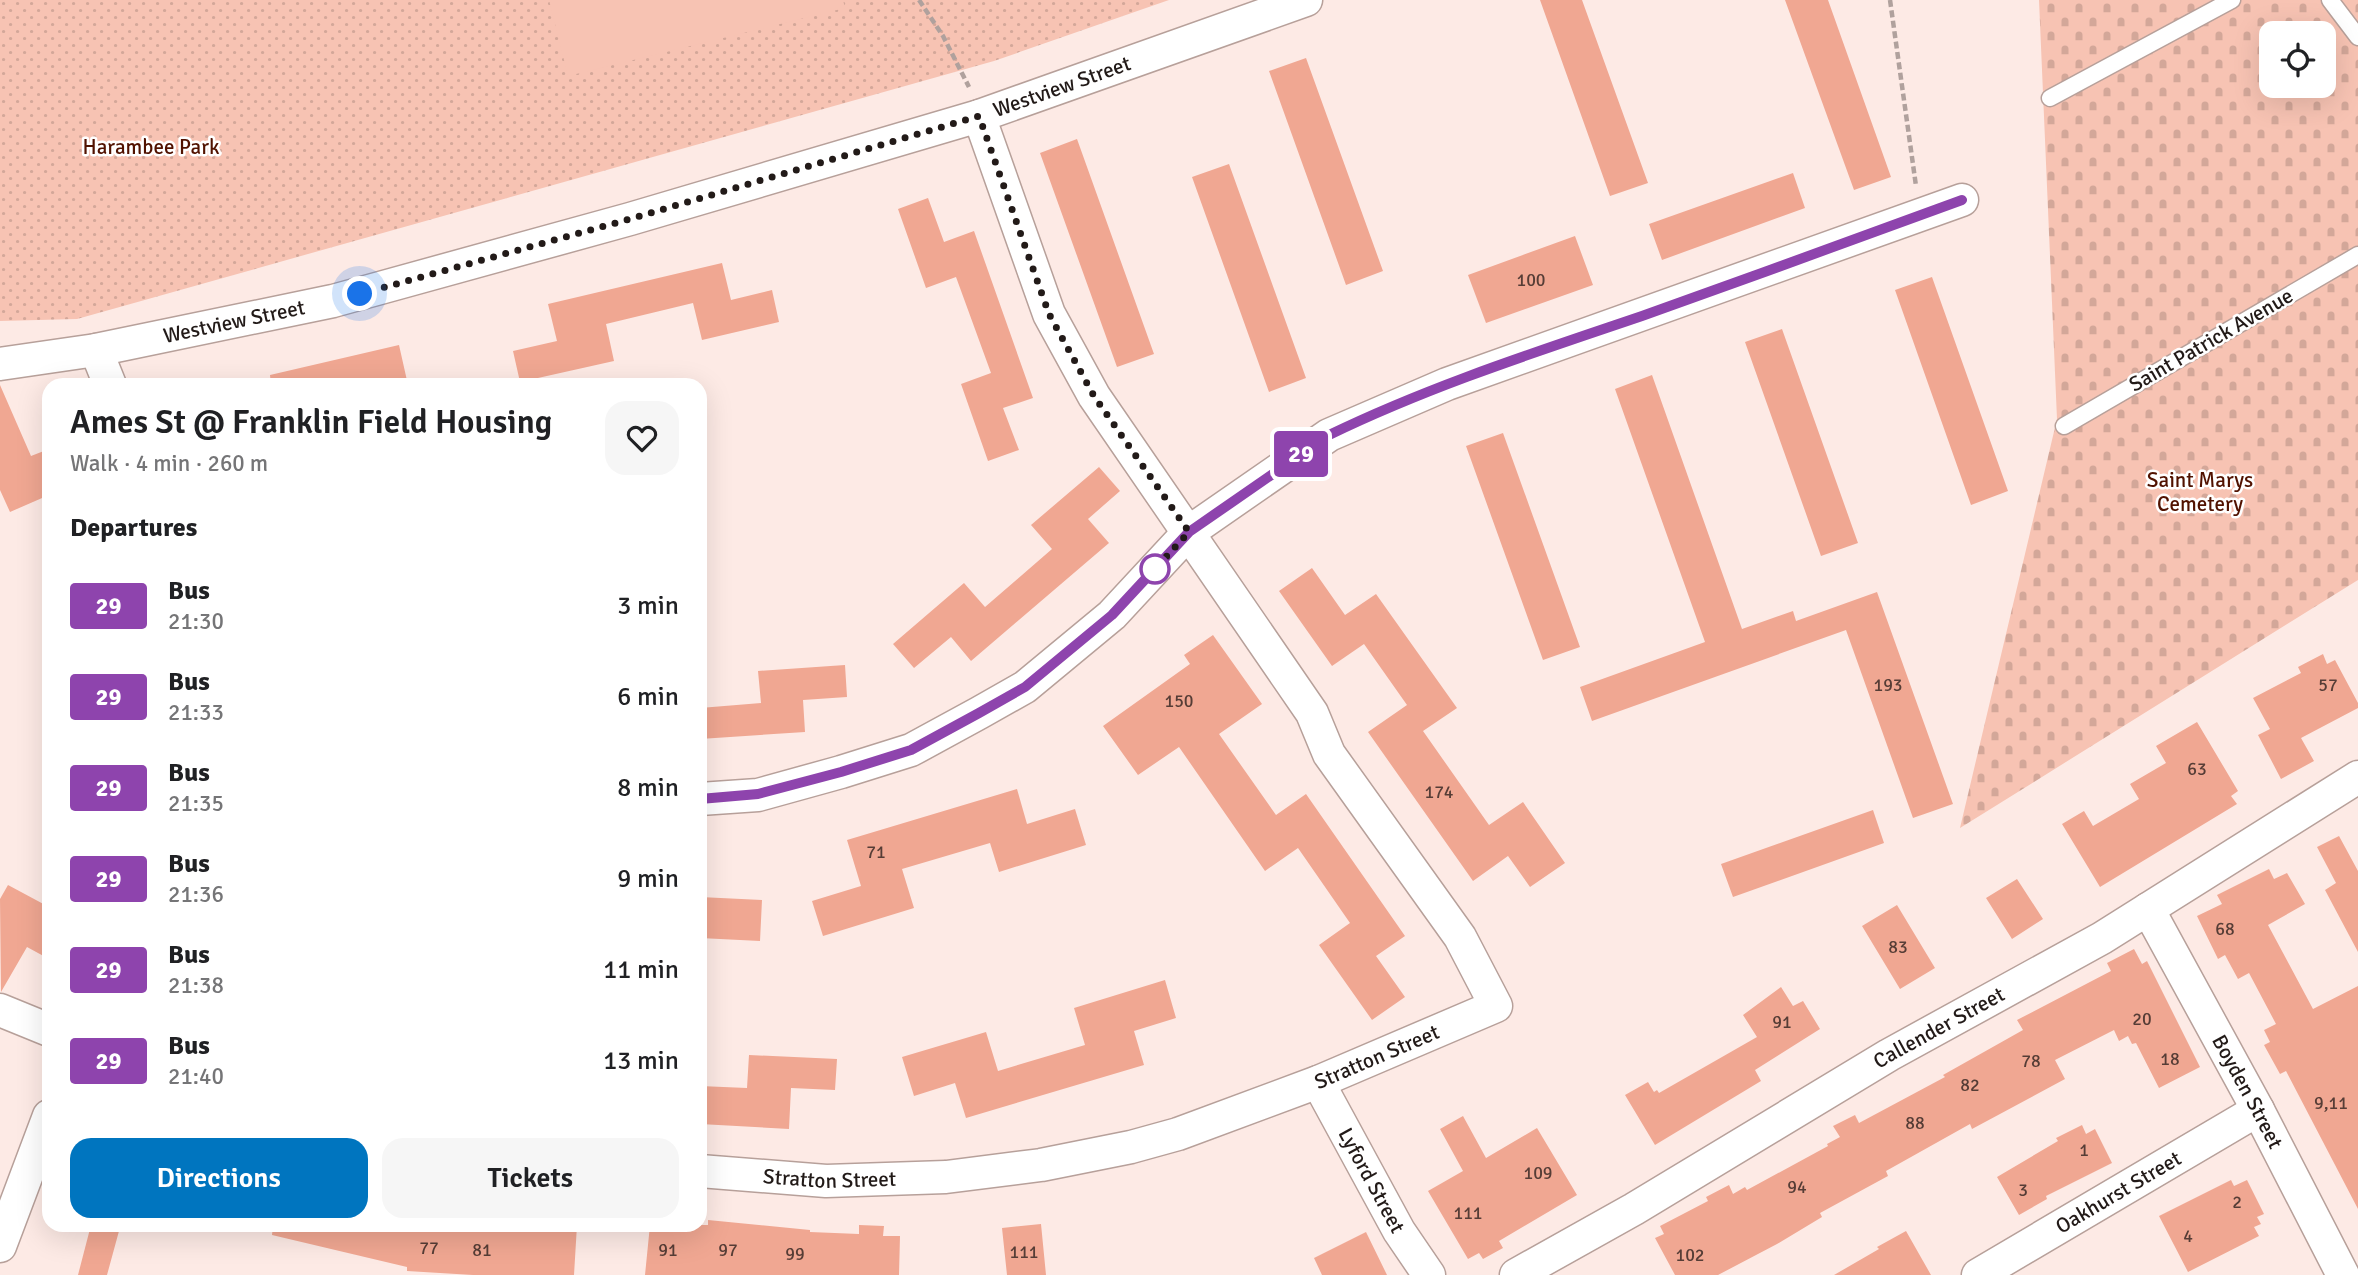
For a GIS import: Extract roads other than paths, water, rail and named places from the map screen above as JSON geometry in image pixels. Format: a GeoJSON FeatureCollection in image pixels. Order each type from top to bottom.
{"type":"FeatureCollection","features":[{"type":"Feature","properties":{"kind":"street","name":"Westview Street"},"geometry":{"type":"LineString","coordinates":[[0,364],[96,351],[333,301],[630,219],[974,102],[1306,0]]}},
{"type":"Feature","properties":{"kind":"street"},"geometry":{"type":"LineString","coordinates":[[974,102],[1049,314],[1094,396],[1189,532]]}},
{"type":"Feature","properties":{"kind":"street"},"geometry":{"type":"LineString","coordinates":[[707,798],[758,794],[911,750],[1025,687],[1112,615],[1189,532],[1329,435],[1363,418],[1447,384],[1962,200]]}},
{"type":"Feature","properties":{"kind":"street"},"geometry":{"type":"LineString","coordinates":[[96,351],[107,378]]}},
{"type":"Feature","properties":{"kind":"street","name":"Stratton Street"},"geometry":{"type":"LineString","coordinates":[[707,1172],[826,1181],[946,1177],[1041,1165],[1131,1147],[1178,1134],[1318,1082],[1496,1006],[1460,937],[1329,754],[1312,713],[1189,532]]}},
{"type":"Feature","properties":{"kind":"street","name":"Callender Street"},"geometry":{"type":"LineString","coordinates":[[1516,1275],[1634,1209],[1889,1055],[2102,938],[2358,776]]}},
{"type":"Feature","properties":{"kind":"street","name":"Boyden Street"},"geometry":{"type":"LineString","coordinates":[[2148,909],[2343,1275]]}},
{"type":"Feature","properties":{"kind":"street"},"geometry":{"type":"LineString","coordinates":[[0,1010],[42,1027]]}},
{"type":"Feature","properties":{"kind":"street","name":"Lyford Street"},"geometry":{"type":"LineString","coordinates":[[1318,1082],[1399,1231],[1429,1275]]}},
{"type":"Feature","properties":{"kind":"street","name":"Oakhurst Street"},"geometry":{"type":"LineString","coordinates":[[1978,1275],[2258,1111]]}},
{"type":"Feature","properties":{"kind":"street"},"geometry":{"type":"LineString","coordinates":[[0,1246],[42,1135]]}},
{"type":"Feature","properties":{"kind":"lane"},"geometry":{"type":"LineString","coordinates":[[2050,98],[2232,0]]}},
{"type":"Feature","properties":{"kind":"lane"},"geometry":{"type":"LineString","coordinates":[[2330,0],[2358,37]]}},
{"type":"Feature","properties":{"kind":"lane","name":"Saint Patrick Avenue"},"geometry":{"type":"LineString","coordinates":[[2064,426],[2358,255]]}},
{"type":"Feature","properties":{"kind":"park label","name":"Harambee Park"},"geometry":{"type":"Point","coordinates":[151,147]}},
{"type":"Feature","properties":{"kind":"park label","name":"Saint Marys Cemetery"},"geometry":{"type":"Point","coordinates":[2200,492]}}]}
